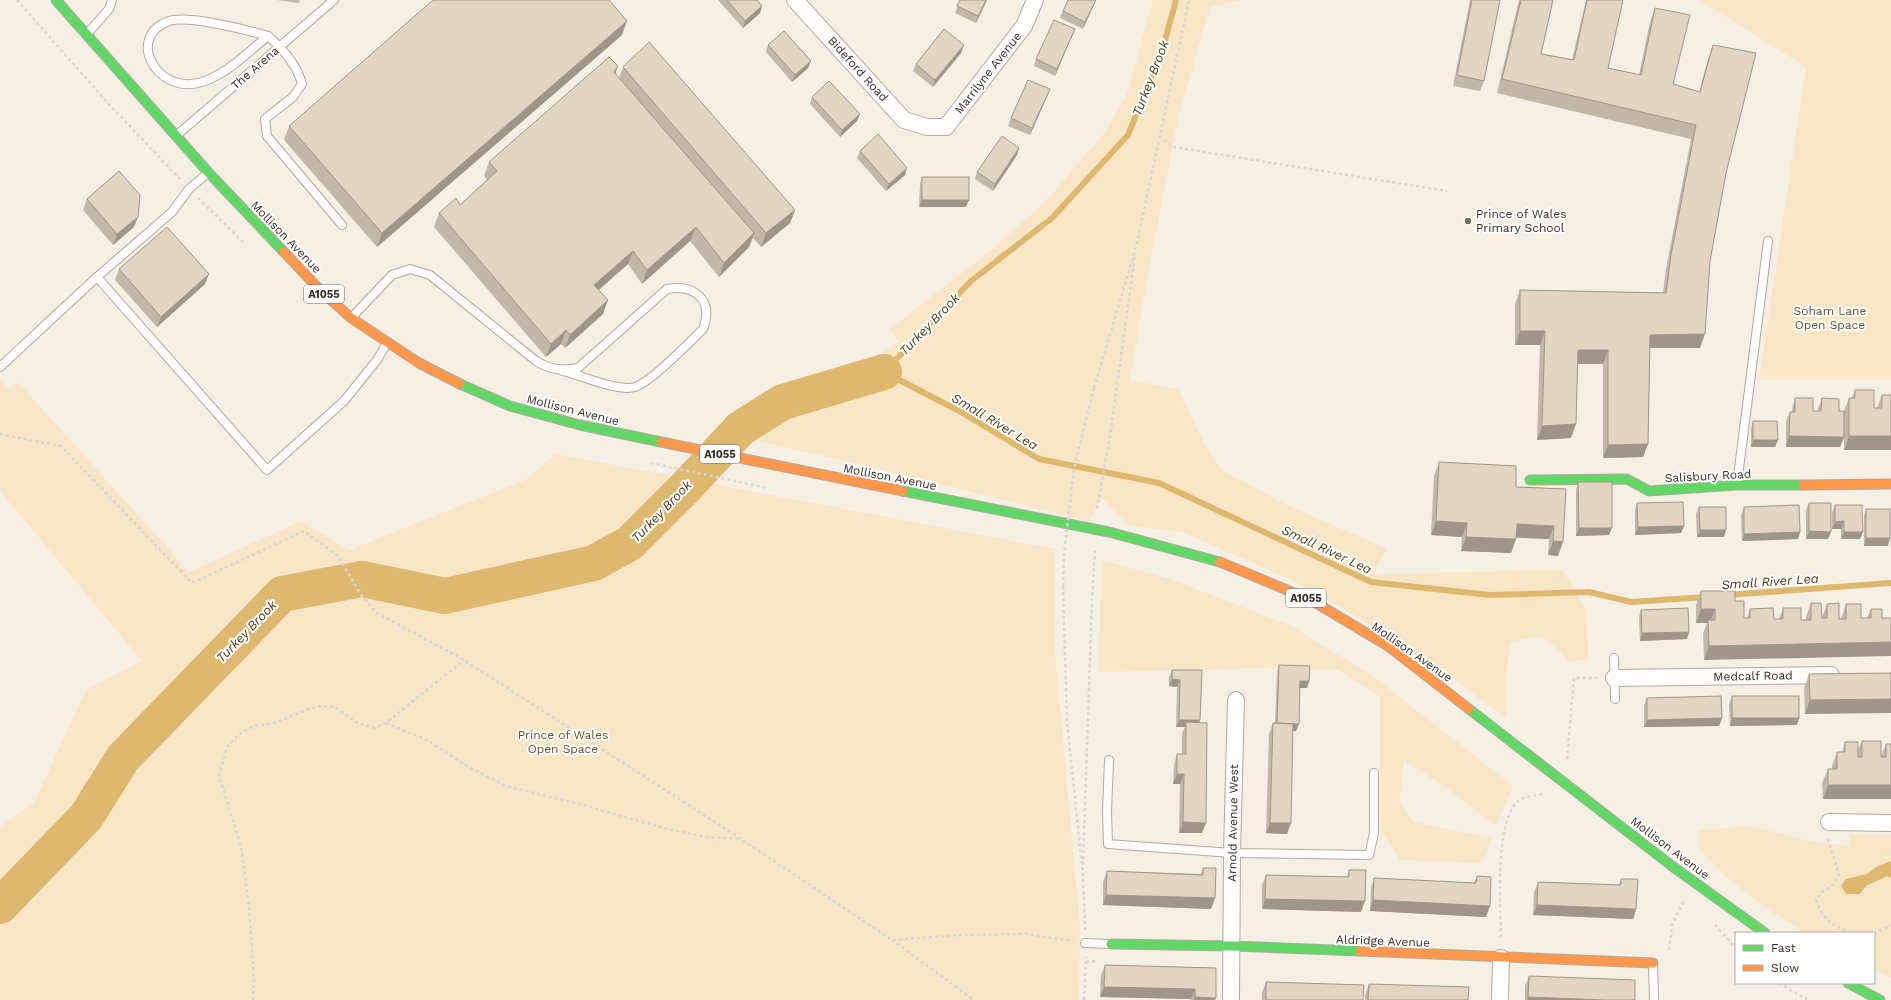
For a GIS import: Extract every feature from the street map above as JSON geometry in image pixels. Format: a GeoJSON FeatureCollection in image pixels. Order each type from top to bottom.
{"type":"FeatureCollection","features":[{"type":"Feature","properties":{"kind":"main road","name":"Mollison Avenue"},"geometry":{"type":"LineString","coordinates":[[56,0],[177,135],[208,172],[320,290],[351,318],[387,343],[459,384],[510,406],[580,425],[756,462],[1109,532],[1227,564],[1311,600],[1388,646],[1672,866],[1764,932]]}},
{"type":"Feature","properties":{"kind":"main road","name":"Salisbury Road"},"geometry":{"type":"LineString","coordinates":[[1530,480],[1626,478],[1649,491],[1737,485],[1891,484]]}},
{"type":"Feature","properties":{"kind":"main road","name":"Aldridge Avenue"},"geometry":{"type":"LineString","coordinates":[[1111,944],[1232,946],[1653,963]]}},
{"type":"Feature","properties":{"kind":"main road"},"geometry":{"type":"LineString","coordinates":[[1850,984],[1880,1000]]}},
{"type":"Feature","properties":{"kind":"street","name":"Bideford Road"},"geometry":{"type":"LineString","coordinates":[[795,0],[904,120],[927,127]]}},
{"type":"Feature","properties":{"kind":"street","name":"Marrilyne Avenue"},"geometry":{"type":"LineString","coordinates":[[927,127],[946,127],[1024,26],[1035,0]]}},
{"type":"Feature","properties":{"kind":"street","name":"Medcalf Road"},"geometry":{"type":"LineString","coordinates":[[1614,678],[1844,674]]}},
{"type":"Feature","properties":{"kind":"street","name":"Arnold Avenue West"},"geometry":{"type":"LineString","coordinates":[[1231,1000],[1232,853],[1236,700]]}},
{"type":"Feature","properties":{"kind":"street"},"geometry":{"type":"LineString","coordinates":[[1828,822],[1891,822]]}},
{"type":"Feature","properties":{"kind":"street"},"geometry":{"type":"LineString","coordinates":[[1500,1000],[1501,958]]}},
{"type":"Feature","properties":{"kind":"lane"},"geometry":{"type":"LineString","coordinates":[[87,34],[108,9],[112,0]]}},
{"type":"Feature","properties":{"kind":"lane","name":"The Arena"},"geometry":{"type":"LineString","coordinates":[[177,135],[334,0]]}},
{"type":"Feature","properties":{"kind":"lane"},"geometry":{"type":"LineString","coordinates":[[268,36],[215,77],[197,83],[186,84],[170,80],[157,72],[150,63],[148,48],[151,33],[158,26],[170,21],[187,20],[232,26],[268,36],[280,47],[299,72],[302,84],[293,98],[265,119],[267,136],[342,225]]}},
{"type":"Feature","properties":{"kind":"lane"},"geometry":{"type":"LineString","coordinates":[[0,367],[97,277],[172,212],[189,189],[208,172]]}},
{"type":"Feature","properties":{"kind":"lane"},"geometry":{"type":"LineString","coordinates":[[1737,485],[1768,241]]}},
{"type":"Feature","properties":{"kind":"lane"},"geometry":{"type":"LineString","coordinates":[[351,318],[392,275],[410,269],[430,275],[536,361],[547,368],[620,387],[635,387],[647,381],[703,329],[707,319],[706,307],[702,298],[692,291],[679,287],[667,289],[578,368],[563,371]]}},
{"type":"Feature","properties":{"kind":"lane"},"geometry":{"type":"LineString","coordinates":[[97,277],[267,470],[344,401],[377,360],[387,343]]}},
{"type":"Feature","properties":{"kind":"lane"},"geometry":{"type":"LineString","coordinates":[[1614,658],[1615,700]]}},
{"type":"Feature","properties":{"kind":"lane"},"geometry":{"type":"LineString","coordinates":[[1109,760],[1107,812],[1108,844],[1232,853],[1369,855],[1374,833],[1374,773]]}},
{"type":"Feature","properties":{"kind":"lane"},"geometry":{"type":"LineString","coordinates":[[1085,943],[1111,944]]}},
{"type":"Feature","properties":{"kind":"lane"},"geometry":{"type":"LineString","coordinates":[[1653,963],[1654,1000]]}},
{"type":"Feature","properties":{"kind":"path"},"geometry":{"type":"LineString","coordinates":[[1097,510],[1110,436],[1136,247],[1189,0]]}},
{"type":"Feature","properties":{"kind":"path"},"geometry":{"type":"LineString","coordinates":[[1159,136],[1173,147],[1447,191]]}},
{"type":"Feature","properties":{"kind":"path"},"geometry":{"type":"LineString","coordinates":[[1084,1000],[1086,962],[1082,875],[1067,722],[1063,586],[1064,555],[1074,468],[1094,388],[1136,247]]}},
{"type":"Feature","properties":{"kind":"path"},"geometry":{"type":"LineString","coordinates":[[0,434],[61,446],[192,583],[304,531],[338,556],[362,596],[376,613],[464,660],[741,839],[892,940],[974,1000]]}},
{"type":"Feature","properties":{"kind":"path"},"geometry":{"type":"LineString","coordinates":[[678,469],[744,484]]}},
{"type":"Feature","properties":{"kind":"path"},"geometry":{"type":"LineString","coordinates":[[1082,875],[1092,600],[1096,544]]}},
{"type":"Feature","properties":{"kind":"path"},"geometry":{"type":"LineString","coordinates":[[253,1000],[254,980],[250,913],[241,846],[219,776],[227,747],[239,734],[254,726],[274,723],[309,709],[322,706],[335,707],[356,722],[374,728],[386,723],[464,660]]}},
{"type":"Feature","properties":{"kind":"path"},"geometry":{"type":"LineString","coordinates":[[1558,777],[1568,756],[1574,678],[1614,678]]}},
{"type":"Feature","properties":{"kind":"path"},"geometry":{"type":"LineString","coordinates":[[386,723],[426,740],[467,766],[506,786],[583,805],[667,829],[706,837],[741,839]]}},
{"type":"Feature","properties":{"kind":"path"},"geometry":{"type":"LineString","coordinates":[[1501,958],[1502,840],[1507,818],[1518,801],[1533,796],[1549,794],[1543,790]]}},
{"type":"Feature","properties":{"kind":"path"},"geometry":{"type":"LineString","coordinates":[[1828,822],[1828,840],[1839,875],[1831,887],[1822,892],[1816,900],[1820,912],[1829,922],[1850,932]]}},
{"type":"Feature","properties":{"kind":"path"},"geometry":{"type":"LineString","coordinates":[[1653,963],[1668,952],[1672,924],[1685,898],[1690,902]]}},
{"type":"Feature","properties":{"kind":"path"},"geometry":{"type":"LineString","coordinates":[[1710,919],[1735,947]]}},
{"type":"Feature","properties":{"kind":"path"},"geometry":{"type":"LineString","coordinates":[[1875,933],[1891,925]]}},
{"type":"Feature","properties":{"kind":"path"},"geometry":{"type":"LineString","coordinates":[[892,940],[958,935],[1026,934],[1085,943]]}},
{"type":"Feature","properties":{"kind":"path"},"geometry":{"type":"LineString","coordinates":[[1781,984],[1808,1000]]}},
{"type":"Feature","properties":{"kind":"green space"},"geometry":{"type":"Polygon","coordinates":[[[1153,0],[1242,0],[1210,7],[1178,118],[1144,295],[1130,380],[1178,389],[1203,441],[1222,470],[1283,503],[1387,549],[1373,574],[1562,570],[1587,611],[1588,660],[1568,661],[1561,652],[1549,641],[1543,638],[1537,637],[1510,642],[1506,682],[1506,718],[1451,677],[1351,613],[1291,580],[1183,532],[1130,526],[1101,497],[1089,521],[871,467],[718,432],[741,411],[780,393],[862,368],[899,341],[890,329],[994,248],[1048,199],[1105,132],[1127,94],[1153,0]]]}},
{"type":"Feature","properties":{"kind":"green space","name":"Soham Lane Open Space"},"geometry":{"type":"Polygon","coordinates":[[[1699,0],[1891,0],[1891,380],[1759,380],[1806,67],[1699,0]]]}},
{"type":"Feature","properties":{"kind":"green space","name":"Prince of Wales Open Space"},"geometry":{"type":"Polygon","coordinates":[[[0,379],[9,389],[18,382],[189,572],[301,521],[349,550],[525,480],[556,454],[1055,549],[1055,653],[1080,927],[1079,1000],[0,1000],[0,827],[34,803],[86,690],[142,661],[0,491],[0,379]]]}},
{"type":"Feature","properties":{"kind":"green space"},"geometry":{"type":"Polygon","coordinates":[[[1102,560],[1173,580],[1291,626],[1374,677],[1513,786],[1496,826],[1448,789],[1404,760],[1399,801],[1414,822],[1491,838],[1483,863],[1400,860],[1380,829],[1380,697],[1338,670],[1270,668],[1098,672],[1102,560]]]}},
{"type":"Feature","properties":{"kind":"green space"},"geometry":{"type":"Polygon","coordinates":[[[1750,826],[1813,842],[1850,846],[1849,835],[1891,835],[1891,978],[1875,970],[1875,932],[1803,932],[1766,908],[1725,876],[1699,849],[1699,830],[1750,826]]]}},
{"type":"Feature","properties":{"kind":"shaded area"},"geometry":{"type":"Polygon","coordinates":[[[1891,861],[1891,878],[1887,876],[1866,886],[1860,894],[1846,894],[1841,886],[1846,879],[1867,874],[1876,867],[1891,861]]]}},
{"type":"Feature","properties":{"kind":"building"},"geometry":{"type":"Polygon","coordinates":[[[433,0],[609,0],[627,21],[382,233],[289,126],[433,0]]]}},
{"type":"Feature","properties":{"kind":"building"},"geometry":{"type":"Polygon","coordinates":[[[727,0],[757,0],[762,6],[745,21],[727,0]]]}},
{"type":"Feature","properties":{"kind":"building"},"geometry":{"type":"Polygon","coordinates":[[[960,0],[986,0],[978,16],[957,6],[960,0]]]}},
{"type":"Feature","properties":{"kind":"building"},"geometry":{"type":"Polygon","coordinates":[[[1068,0],[1096,0],[1085,22],[1063,11],[1068,0]]]}},
{"type":"Feature","properties":{"kind":"building"},"geometry":{"type":"Polygon","coordinates":[[[1472,0],[1500,0],[1484,81],[1457,75],[1472,0]]]}},
{"type":"Feature","properties":{"kind":"building"},"geometry":{"type":"Polygon","coordinates":[[[1521,0],[1553,0],[1541,54],[1574,60],[1587,0],[1623,0],[1608,68],[1641,75],[1655,8],[1690,15],[1673,84],[1700,92],[1713,45],[1756,53],[1726,173],[1710,261],[1705,334],[1650,335],[1648,444],[1608,445],[1608,350],[1578,350],[1576,424],[1542,426],[1545,331],[1520,331],[1520,290],[1666,293],[1671,255],[1696,125],[1502,79],[1521,0]]]}},
{"type":"Feature","properties":{"kind":"building"},"geometry":{"type":"Polygon","coordinates":[[[1054,20],[1075,29],[1057,69],[1036,59],[1054,20]]]}},
{"type":"Feature","properties":{"kind":"building"},"geometry":{"type":"Polygon","coordinates":[[[944,29],[964,45],[935,80],[916,64],[944,29]]]}},
{"type":"Feature","properties":{"kind":"building"},"geometry":{"type":"Polygon","coordinates":[[[784,31],[811,61],[795,75],[768,45],[784,31]]]}},
{"type":"Feature","properties":{"kind":"building"},"geometry":{"type":"Polygon","coordinates":[[[649,42],[795,210],[766,233],[623,67],[649,42]]]}},
{"type":"Feature","properties":{"kind":"building"},"geometry":{"type":"Polygon","coordinates":[[[609,57],[618,66],[614,72],[754,233],[724,263],[696,227],[647,270],[633,251],[594,285],[608,300],[570,335],[566,330],[551,344],[439,213],[456,198],[460,205],[497,171],[489,162],[609,57]]]}},
{"type":"Feature","properties":{"kind":"building"},"geometry":{"type":"Polygon","coordinates":[[[1028,80],[1050,89],[1032,128],[1011,118],[1028,80]]]}},
{"type":"Feature","properties":{"kind":"building"},"geometry":{"type":"Polygon","coordinates":[[[829,81],[860,114],[842,130],[812,97],[829,81]]]}},
{"type":"Feature","properties":{"kind":"building"},"geometry":{"type":"Polygon","coordinates":[[[878,134],[907,168],[889,184],[860,151],[878,134]]]}},
{"type":"Feature","properties":{"kind":"building"},"geometry":{"type":"Polygon","coordinates":[[[1002,136],[1019,148],[995,184],[977,172],[1002,136]]]}},
{"type":"Feature","properties":{"kind":"building"},"geometry":{"type":"Polygon","coordinates":[[[119,171],[140,195],[138,217],[117,234],[87,199],[119,171]]]}},
{"type":"Feature","properties":{"kind":"building"},"geometry":{"type":"Polygon","coordinates":[[[922,177],[969,177],[969,200],[922,200],[922,177]]]}},
{"type":"Feature","properties":{"kind":"building"},"geometry":{"type":"Polygon","coordinates":[[[167,227],[209,274],[161,317],[119,269],[167,227]]]}},
{"type":"Feature","properties":{"kind":"building"},"geometry":{"type":"Polygon","coordinates":[[[1855,390],[1874,390],[1874,408],[1882,408],[1882,395],[1891,395],[1891,436],[1849,436],[1849,398],[1855,398],[1855,390]]]}},
{"type":"Feature","properties":{"kind":"building"},"geometry":{"type":"Polygon","coordinates":[[[1795,398],[1813,398],[1813,411],[1821,411],[1822,398],[1839,399],[1839,411],[1844,411],[1844,437],[1789,436],[1790,412],[1795,412],[1795,398]]]}},
{"type":"Feature","properties":{"kind":"building"},"geometry":{"type":"Polygon","coordinates":[[[1753,421],[1777,421],[1778,440],[1753,440],[1753,421]]]}},
{"type":"Feature","properties":{"kind":"building"},"geometry":{"type":"Polygon","coordinates":[[[1439,462],[1516,466],[1516,487],[1566,489],[1563,542],[1553,541],[1554,526],[1517,524],[1516,539],[1466,537],[1467,523],[1436,521],[1439,462]]]}},
{"type":"Feature","properties":{"kind":"building"},"geometry":{"type":"Polygon","coordinates":[[[1578,482],[1612,482],[1612,528],[1579,528],[1578,482]]]}},
{"type":"Feature","properties":{"kind":"building"},"geometry":{"type":"Polygon","coordinates":[[[1683,502],[1684,526],[1638,527],[1637,503],[1683,502]]]}},
{"type":"Feature","properties":{"kind":"building"},"geometry":{"type":"Polygon","coordinates":[[[1809,503],[1831,503],[1831,532],[1809,531],[1809,503]]]}},
{"type":"Feature","properties":{"kind":"building"},"geometry":{"type":"Polygon","coordinates":[[[1799,505],[1800,532],[1744,534],[1744,507],[1799,505]]]}},
{"type":"Feature","properties":{"kind":"building"},"geometry":{"type":"Polygon","coordinates":[[[1835,505],[1862,505],[1863,532],[1844,532],[1844,521],[1835,522],[1835,505]]]}},
{"type":"Feature","properties":{"kind":"building"},"geometry":{"type":"Polygon","coordinates":[[[1699,507],[1726,507],[1726,530],[1700,530],[1699,507]]]}},
{"type":"Feature","properties":{"kind":"building"},"geometry":{"type":"Polygon","coordinates":[[[1866,509],[1890,509],[1890,538],[1866,538],[1866,509]]]}},
{"type":"Feature","properties":{"kind":"building"},"geometry":{"type":"Polygon","coordinates":[[[1701,591],[1735,591],[1735,601],[1744,601],[1744,618],[1750,618],[1750,609],[1773,608],[1774,619],[1783,619],[1783,608],[1801,608],[1801,620],[1811,620],[1811,603],[1821,603],[1822,618],[1827,618],[1827,604],[1839,603],[1839,619],[1846,619],[1846,604],[1861,604],[1861,618],[1871,618],[1871,609],[1882,609],[1882,618],[1891,618],[1891,642],[1709,646],[1708,620],[1715,620],[1715,609],[1701,609],[1701,591]]]}},
{"type":"Feature","properties":{"kind":"building"},"geometry":{"type":"Polygon","coordinates":[[[1688,608],[1689,632],[1642,633],[1641,610],[1688,608]]]}},
{"type":"Feature","properties":{"kind":"building"},"geometry":{"type":"Polygon","coordinates":[[[1279,665],[1310,666],[1309,681],[1300,681],[1299,724],[1277,723],[1279,665]]]}},
{"type":"Feature","properties":{"kind":"building"},"geometry":{"type":"Polygon","coordinates":[[[1172,670],[1202,670],[1200,720],[1179,720],[1180,680],[1172,679],[1172,670]]]}},
{"type":"Feature","properties":{"kind":"building"},"geometry":{"type":"Polygon","coordinates":[[[1891,673],[1891,699],[1810,700],[1809,674],[1891,673]]]}},
{"type":"Feature","properties":{"kind":"building"},"geometry":{"type":"Polygon","coordinates":[[[1721,696],[1722,718],[1647,720],[1647,698],[1721,696]]]}},
{"type":"Feature","properties":{"kind":"building"},"geometry":{"type":"Polygon","coordinates":[[[1732,696],[1799,696],[1799,718],[1732,718],[1732,696]]]}},
{"type":"Feature","properties":{"kind":"building"},"geometry":{"type":"Polygon","coordinates":[[[1186,722],[1207,723],[1206,823],[1183,822],[1184,774],[1177,774],[1177,754],[1186,754],[1186,722]]]}},
{"type":"Feature","properties":{"kind":"building"},"geometry":{"type":"Polygon","coordinates":[[[1273,723],[1293,724],[1291,823],[1270,823],[1273,723]]]}},
{"type":"Feature","properties":{"kind":"building"},"geometry":{"type":"Polygon","coordinates":[[[1862,741],[1881,741],[1881,757],[1886,757],[1886,744],[1891,744],[1891,785],[1828,785],[1828,769],[1837,769],[1837,752],[1845,752],[1845,742],[1858,742],[1858,757],[1862,757],[1862,741]]]}},
{"type":"Feature","properties":{"kind":"building"},"geometry":{"type":"Polygon","coordinates":[[[1203,868],[1216,868],[1215,898],[1106,895],[1107,871],[1203,875],[1203,868]]]}},
{"type":"Feature","properties":{"kind":"building"},"geometry":{"type":"Polygon","coordinates":[[[1349,870],[1366,870],[1365,901],[1265,899],[1266,875],[1349,877],[1349,870]]]}},
{"type":"Feature","properties":{"kind":"building"},"geometry":{"type":"Polygon","coordinates":[[[1477,876],[1491,877],[1490,906],[1373,900],[1374,878],[1476,883],[1477,876]]]}},
{"type":"Feature","properties":{"kind":"building"},"geometry":{"type":"Polygon","coordinates":[[[1621,879],[1638,879],[1636,909],[1537,905],[1538,882],[1621,885],[1621,879]]]}},
{"type":"Feature","properties":{"kind":"building"},"geometry":{"type":"Polygon","coordinates":[[[1105,965],[1216,968],[1216,998],[1195,997],[1195,989],[1104,987],[1105,965]]]}},
{"type":"Feature","properties":{"kind":"building"},"geometry":{"type":"Polygon","coordinates":[[[1529,976],[1635,980],[1635,1000],[1528,997],[1529,976]]]}},
{"type":"Feature","properties":{"kind":"building"},"geometry":{"type":"Polygon","coordinates":[[[1266,982],[1364,985],[1363,1000],[1266,1000],[1266,982]]]}},
{"type":"Feature","properties":{"kind":"building"},"geometry":{"type":"Polygon","coordinates":[[[1369,984],[1469,987],[1468,1000],[1368,1000],[1369,984]]]}},
{"type":"Feature","properties":{"kind":"waterway","name":"Small River Lea"},"geometry":{"type":"LineString","coordinates":[[1176,0],[1163,48],[1128,135],[1052,218],[971,281],[884,372],[961,412],[1039,459],[1159,483],[1371,582],[1490,595],[1589,592],[1631,602],[1706,597]]}},
{"type":"Feature","properties":{"kind":"waterway","name":"Turkey Brook"},"geometry":{"type":"LineString","coordinates":[[0,906],[86,817],[123,758],[282,594],[362,579],[445,596],[594,563],[630,543],[684,489],[741,428],[783,402],[884,372]]}},
{"type":"Feature","properties":{"kind":"waterway","name":"Small River Lea"},"geometry":{"type":"LineString","coordinates":[[1727,595],[1891,583]]}},
{"type":"Feature","properties":{"kind":"traffic: fast"},"geometry":{"type":"LineString","coordinates":[[56,0],[208,172],[284,252]]}},
{"type":"Feature","properties":{"kind":"traffic: fast"},"geometry":{"type":"LineString","coordinates":[[460,384],[510,406],[580,425],[661,442]]}},
{"type":"Feature","properties":{"kind":"traffic: fast"},"geometry":{"type":"LineString","coordinates":[[1530,480],[1627,479],[1649,491],[1737,485],[1803,485]]}},
{"type":"Feature","properties":{"kind":"traffic: fast"},"geometry":{"type":"LineString","coordinates":[[903,491],[1109,532],[1220,562]]}},
{"type":"Feature","properties":{"kind":"traffic: fast"},"geometry":{"type":"LineString","coordinates":[[1469,709],[1672,866],[1764,932]]}},
{"type":"Feature","properties":{"kind":"traffic: fast"},"geometry":{"type":"LineString","coordinates":[[1111,944],[1232,946],[1360,951]]}},
{"type":"Feature","properties":{"kind":"traffic: fast"},"geometry":{"type":"LineString","coordinates":[[1850,984],[1880,1000]]}},
{"type":"Feature","properties":{"kind":"traffic: slow"},"geometry":{"type":"LineString","coordinates":[[284,252],[320,290],[351,318],[419,363],[460,384]]}},
{"type":"Feature","properties":{"kind":"traffic: slow"},"geometry":{"type":"LineString","coordinates":[[661,442],[903,491]]}},
{"type":"Feature","properties":{"kind":"traffic: slow"},"geometry":{"type":"LineString","coordinates":[[1803,485],[1891,484]]}},
{"type":"Feature","properties":{"kind":"traffic: slow"},"geometry":{"type":"LineString","coordinates":[[1220,562],[1311,600],[1388,646],[1469,709]]}},
{"type":"Feature","properties":{"kind":"traffic: slow"},"geometry":{"type":"LineString","coordinates":[[1360,951],[1653,963]]}},
{"type":"Feature","properties":{"kind":"place","name":"Prince of Wales Primary School"},"geometry":{"type":"Point","coordinates":[1468,221]}}]}
